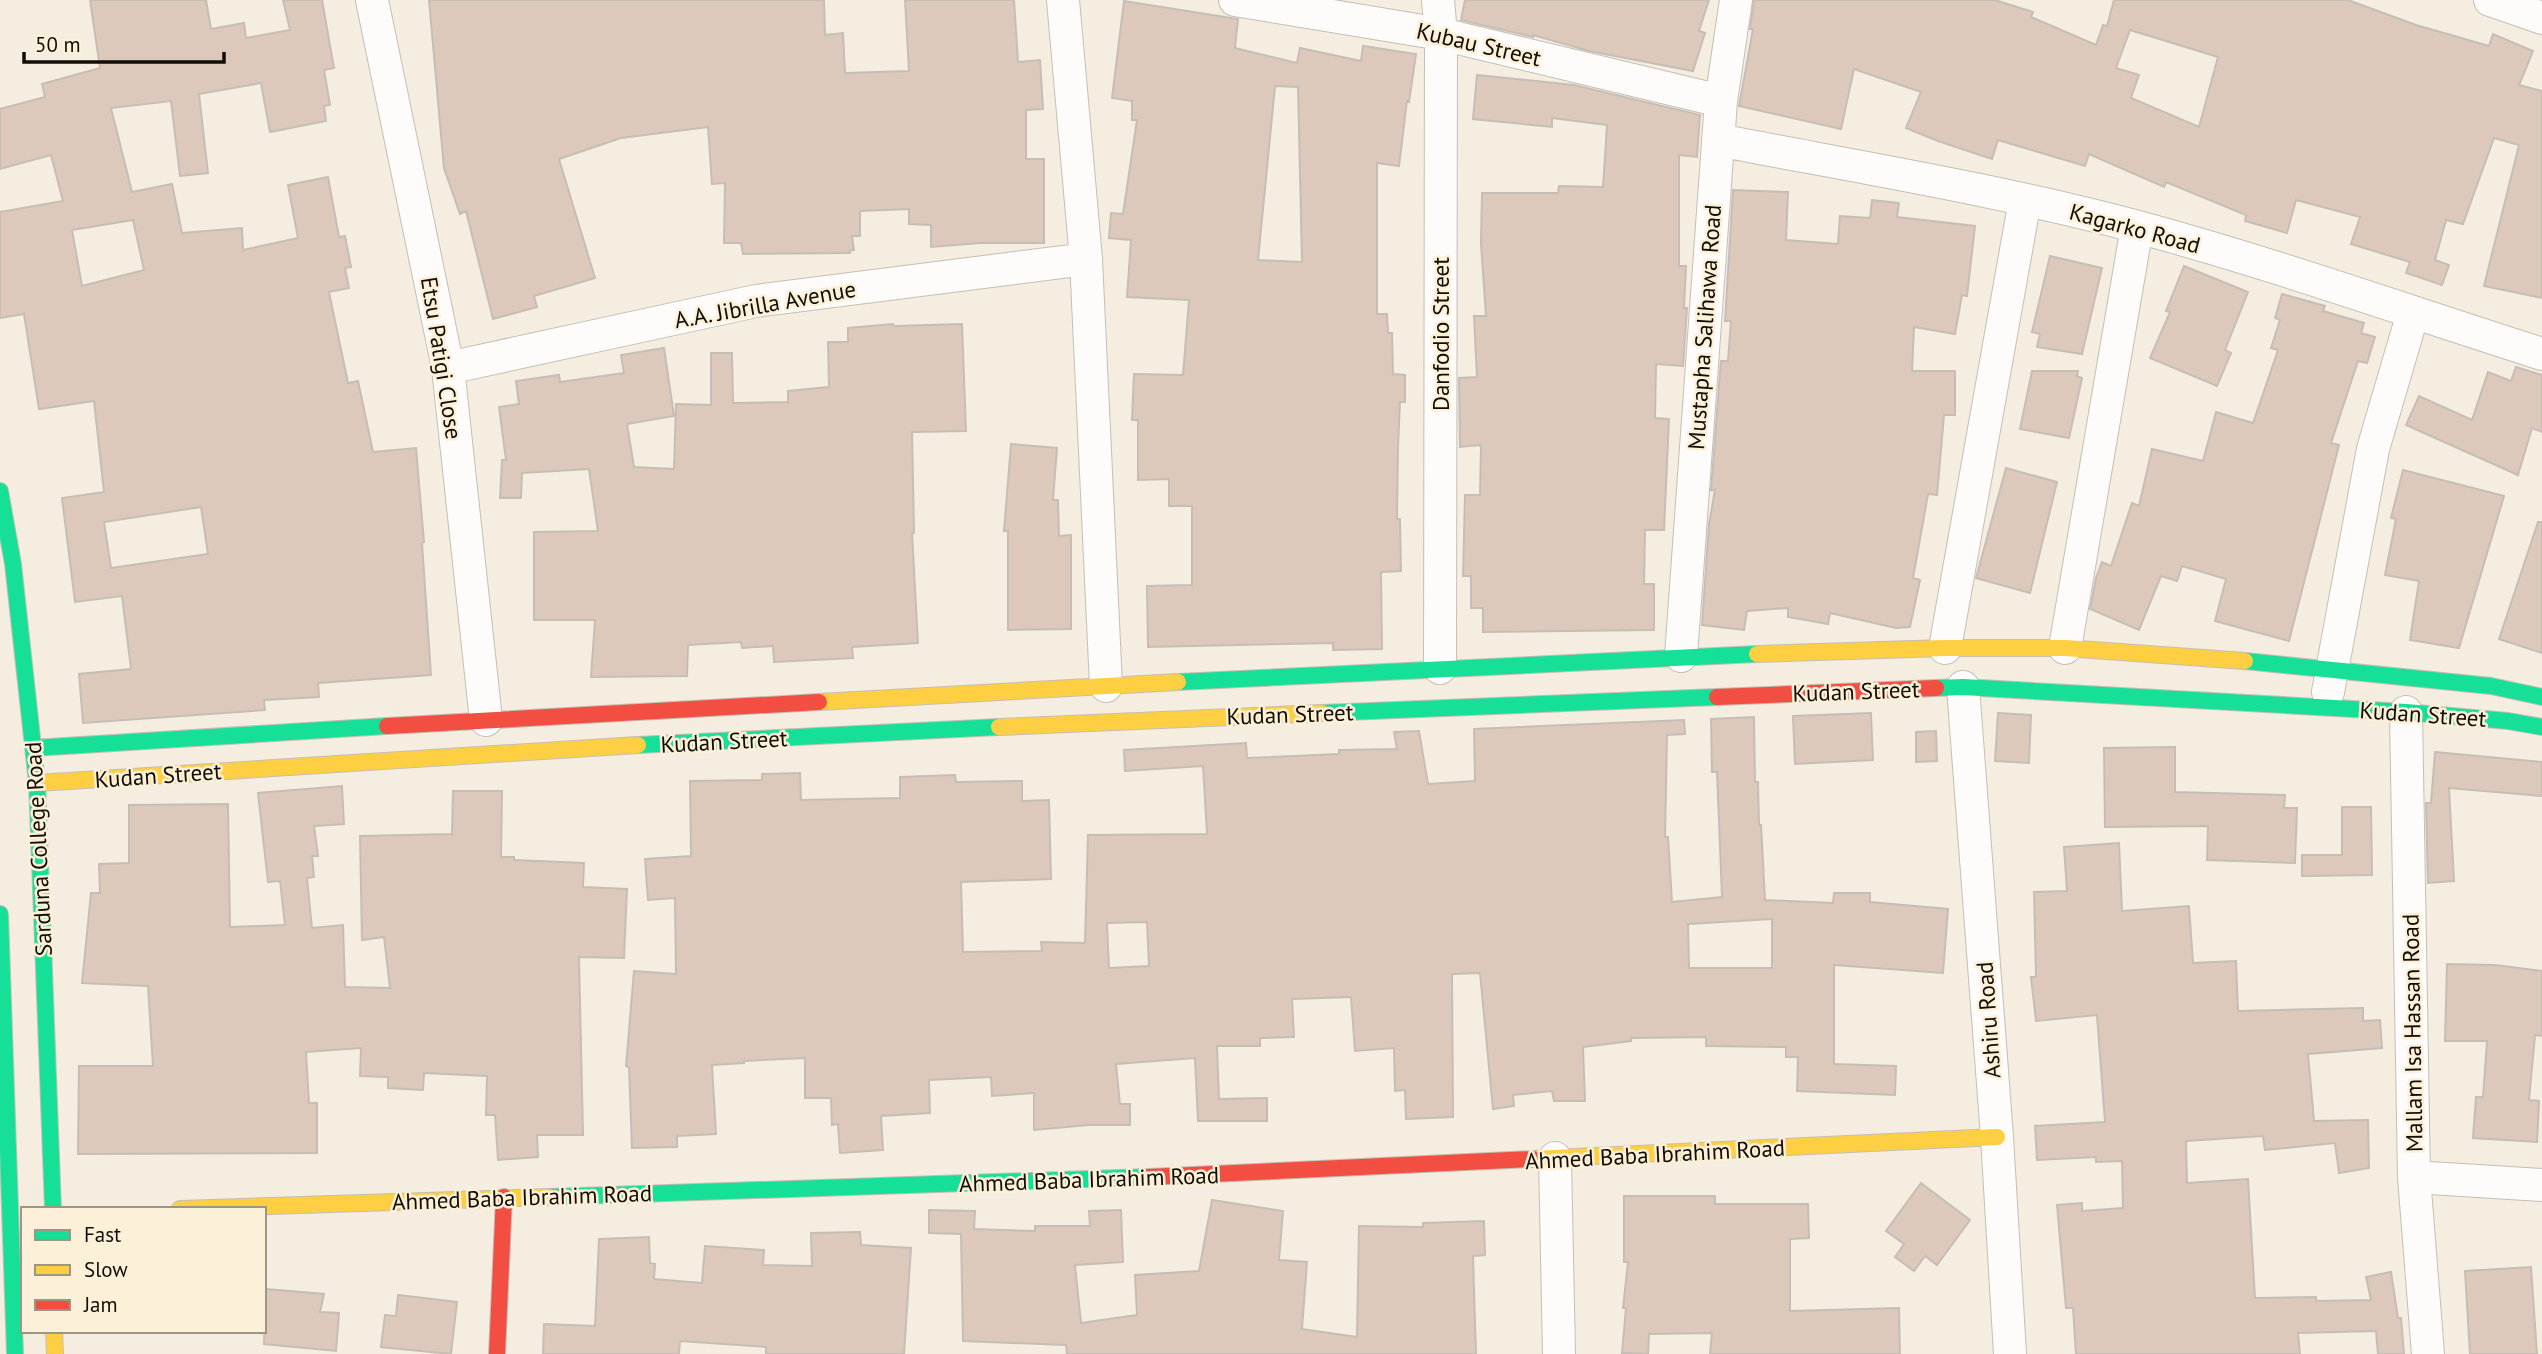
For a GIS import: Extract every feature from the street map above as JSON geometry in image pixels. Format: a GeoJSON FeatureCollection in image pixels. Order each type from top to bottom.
{"type":"FeatureCollection","features":[{"type":"Feature","properties":{"kind":"street","name":"Etsu Patigi Close"},"geometry":{"type":"LineString","coordinates":[[372,0],[447,369],[486,720]]}},
{"type":"Feature","properties":{"kind":"street"},"geometry":{"type":"LineString","coordinates":[[1063,0],[1086,259],[1106,686]]}},
{"type":"Feature","properties":{"kind":"street","name":"Kubau Street"},"geometry":{"type":"LineString","coordinates":[[1235,0],[1441,34],[1721,101]]}},
{"type":"Feature","properties":{"kind":"street","name":"Danfodio Street"},"geometry":{"type":"LineString","coordinates":[[1438,0],[1441,34],[1440,668]]}},
{"type":"Feature","properties":{"kind":"street","name":"Mustapha Salihawa Road"},"geometry":{"type":"LineString","coordinates":[[1681,656],[1721,101],[1736,0]]}},
{"type":"Feature","properties":{"kind":"street"},"geometry":{"type":"LineString","coordinates":[[2490,0],[2542,18]]}},
{"type":"Feature","properties":{"kind":"street","name":"Kagarko Road"},"geometry":{"type":"LineString","coordinates":[[1718,140],[2025,200],[2137,227],[2326,283],[2542,354]]}},
{"type":"Feature","properties":{"kind":"street"},"geometry":{"type":"LineString","coordinates":[[1945,648],[2025,200]]}},
{"type":"Feature","properties":{"kind":"street"},"geometry":{"type":"LineString","coordinates":[[2065,648],[2137,227]]}},
{"type":"Feature","properties":{"kind":"street","name":"A.A. Jibrilla Avenue"},"geometry":{"type":"LineString","coordinates":[[447,369],[757,301],[1086,259]]}},
{"type":"Feature","properties":{"kind":"street"},"geometry":{"type":"LineString","coordinates":[[2326,707],[2373,449],[2413,313]]}},
{"type":"Feature","properties":{"kind":"street","name":"Sarduna College Road"},"geometry":{"type":"LineString","coordinates":[[0,491],[13,564],[37,783],[53,1207]]}},
{"type":"Feature","properties":{"kind":"street"},"geometry":{"type":"LineString","coordinates":[[33,748],[486,720],[1440,668],[1681,656],[1945,648],[2065,648],[2333,670],[2491,687],[2542,696]]}},
{"type":"Feature","properties":{"kind":"street","name":"Kudan Street"},"geometry":{"type":"LineString","coordinates":[[37,783],[560,749],[1093,722],[1963,687],[2406,712],[2508,721],[2542,727]]}},
{"type":"Feature","properties":{"kind":"street","name":"Ashiru Road"},"geometry":{"type":"LineString","coordinates":[[1963,687],[1997,1138],[2010,1354]]}},
{"type":"Feature","properties":{"kind":"street","name":"Mallam Isa Hassan Road"},"geometry":{"type":"LineString","coordinates":[[2406,712],[2414,1177],[2428,1354]]}},
{"type":"Feature","properties":{"kind":"street","name":"Sarduna College Road"},"geometry":{"type":"LineString","coordinates":[[0,914],[15,1354]]}},
{"type":"Feature","properties":{"kind":"street","name":"Ahmed Baba Ibrahim Road"},"geometry":{"type":"LineString","coordinates":[[239,1207],[1170,1177],[1997,1138]]}},
{"type":"Feature","properties":{"kind":"street"},"geometry":{"type":"LineString","coordinates":[[1555,1158],[1559,1354]]}},
{"type":"Feature","properties":{"kind":"street"},"geometry":{"type":"LineString","coordinates":[[2414,1177],[2542,1185]]}},
{"type":"Feature","properties":{"kind":"street"},"geometry":{"type":"LineString","coordinates":[[497,1354],[504,1198]]}},
{"type":"Feature","properties":{"kind":"street"},"geometry":{"type":"LineString","coordinates":[[54,1333],[55,1354]]}},
{"type":"Feature","properties":{"kind":"building"},"geometry":{"type":"Polygon","coordinates":[[[90,0],[206,0],[211,29],[244,23],[246,38],[290,30],[283,0],[322,0],[334,68],[324,70],[330,105],[324,106],[326,121],[270,132],[261,83],[199,94],[208,173],[180,176],[171,101],[111,108],[132,192],[172,184],[182,233],[242,228],[243,250],[298,238],[288,185],[328,177],[339,237],[345,236],[351,267],[345,268],[349,288],[329,292],[348,383],[358,381],[373,452],[416,448],[431,675],[318,683],[319,697],[264,700],[265,710],[83,723],[79,674],[131,669],[122,596],[75,602],[62,498],[104,492],[94,401],[39,409],[24,314],[0,318],[0,212],[63,201],[51,155],[0,169],[0,109],[45,97],[42,84],[100,68],[90,0]],[[133,220],[72,230],[82,286],[144,270],[133,220]],[[201,507],[104,522],[111,568],[208,554],[201,507]]]}},
{"type":"Feature","properties":{"kind":"building"},"geometry":{"type":"Polygon","coordinates":[[[429,0],[824,0],[825,35],[843,33],[845,73],[909,71],[905,0],[1014,0],[1018,62],[1040,60],[1043,109],[1026,110],[1026,159],[1044,159],[1044,243],[980,243],[931,247],[931,225],[909,224],[909,209],[860,211],[860,236],[852,236],[854,250],[849,251],[850,253],[743,254],[741,243],[724,243],[725,183],[712,184],[708,127],[621,138],[559,159],[595,278],[534,296],[537,307],[493,319],[466,211],[460,214],[444,168],[429,0]]]}},
{"type":"Feature","properties":{"kind":"building"},"geometry":{"type":"Polygon","coordinates":[[[1465,0],[1709,0],[1699,31],[1705,33],[1693,71],[1589,51],[1533,35],[1461,20],[1465,0]]]}},
{"type":"Feature","properties":{"kind":"building"},"geometry":{"type":"Polygon","coordinates":[[[1754,0],[1995,0],[2033,12],[2031,17],[2096,45],[2103,25],[2107,26],[2114,0],[2348,0],[2416,25],[2489,46],[2493,34],[2533,51],[2519,85],[2542,91],[2542,298],[2484,286],[2519,145],[2494,138],[2463,224],[2446,220],[2435,260],[2449,265],[2442,285],[2406,273],[2410,262],[2351,244],[2360,217],[2296,200],[2287,233],[2245,221],[2246,215],[2166,182],[2164,187],[2089,154],[2085,166],[1998,140],[1992,159],[1938,141],[1906,128],[1921,92],[1854,69],[1841,129],[1739,106],[1753,29],[1750,29],[1754,0]],[[2130,30],[2116,68],[2139,75],[2131,98],[2199,127],[2218,57],[2130,30]]]}},
{"type":"Feature","properties":{"kind":"building"},"geometry":{"type":"Polygon","coordinates":[[[1124,1],[1238,19],[1235,48],[1297,63],[1300,48],[1361,61],[1363,46],[1416,54],[1399,166],[1377,163],[1377,314],[1387,314],[1388,333],[1392,333],[1393,374],[1405,375],[1405,402],[1400,402],[1398,447],[1397,519],[1400,519],[1401,571],[1381,572],[1382,649],[1333,650],[1333,643],[1148,647],[1147,586],[1192,585],[1192,506],[1169,506],[1169,479],[1138,480],[1138,420],[1132,420],[1134,374],[1183,375],[1189,300],[1127,297],[1131,240],[1109,238],[1111,213],[1123,214],[1137,120],[1132,120],[1132,101],[1112,98],[1124,1]],[[1275,86],[1258,260],[1302,262],[1298,87],[1275,86]]]}},
{"type":"Feature","properties":{"kind":"building"},"geometry":{"type":"Polygon","coordinates":[[[1477,75],[1574,85],[1700,115],[1697,157],[1679,155],[1679,266],[1686,266],[1684,308],[1687,308],[1683,366],[1656,364],[1655,418],[1669,419],[1664,530],[1645,530],[1644,584],[1654,584],[1654,630],[1483,632],[1483,608],[1471,608],[1471,576],[1463,576],[1465,495],[1480,495],[1481,448],[1480,445],[1460,447],[1459,378],[1477,377],[1474,316],[1486,316],[1481,244],[1482,193],[1558,193],[1559,186],[1603,187],[1607,125],[1552,118],[1552,127],[1473,119],[1477,75]]]}},
{"type":"Feature","properties":{"kind":"building"},"geometry":{"type":"Polygon","coordinates":[[[1733,190],[1788,192],[1786,240],[1838,244],[1840,216],[1870,218],[1872,200],[1899,203],[1897,217],[1975,226],[1967,296],[1962,295],[1955,334],[1914,327],[1912,371],[1955,371],[1955,415],[1944,415],[1937,495],[1928,494],[1913,578],[1920,580],[1910,627],[1896,628],[1830,613],[1828,624],[1788,617],[1788,608],[1747,611],[1744,630],[1702,625],[1709,524],[1715,490],[1711,490],[1721,361],[1728,361],[1731,321],[1725,321],[1733,190]]]}},
{"type":"Feature","properties":{"kind":"building"},"geometry":{"type":"Polygon","coordinates":[[[2050,256],[2102,268],[2082,354],[2037,347],[2040,334],[2032,332],[2050,256]]]}},
{"type":"Feature","properties":{"kind":"building"},"geometry":{"type":"Polygon","coordinates":[[[2184,266],[2248,292],[2225,350],[2231,353],[2217,386],[2150,358],[2170,312],[2166,311],[2184,266]]]}},
{"type":"Feature","properties":{"kind":"building"},"geometry":{"type":"Polygon","coordinates":[[[2282,294],[2325,306],[2323,311],[2364,323],[2361,333],[2375,337],[2367,363],[2358,361],[2331,443],[2339,445],[2289,641],[2215,621],[2226,579],[2182,566],[2177,581],[2161,576],[2139,630],[2090,609],[2102,562],[2111,566],[2132,503],[2139,506],[2152,449],[2203,461],[2216,412],[2253,423],[2278,350],[2271,348],[2280,320],[2275,318],[2282,294]]]}},
{"type":"Feature","properties":{"kind":"building"},"geometry":{"type":"Polygon","coordinates":[[[893,324],[962,324],[966,431],[912,432],[912,533],[918,643],[852,647],[853,658],[774,662],[773,646],[742,648],[741,642],[688,645],[687,676],[591,677],[595,620],[534,620],[534,532],[598,531],[589,469],[522,473],[521,498],[500,498],[502,460],[506,460],[499,407],[519,404],[516,381],[559,375],[560,382],[624,373],[621,355],[664,348],[674,416],[627,424],[634,467],[674,469],[676,404],[711,405],[711,353],[732,353],[733,403],[788,402],[788,391],[829,387],[828,342],[848,342],[848,328],[893,324]]]}},
{"type":"Feature","properties":{"kind":"building"},"geometry":{"type":"Polygon","coordinates":[[[2516,367],[2542,375],[2542,432],[2532,428],[2518,475],[2406,425],[2419,396],[2472,420],[2488,372],[2511,381],[2516,367]]]}},
{"type":"Feature","properties":{"kind":"building"},"geometry":{"type":"Polygon","coordinates":[[[2032,371],[2078,371],[2077,376],[2082,378],[2069,438],[2020,429],[2032,371]]]}},
{"type":"Feature","properties":{"kind":"building"},"geometry":{"type":"Polygon","coordinates":[[[1011,444],[1057,448],[1053,500],[1058,500],[1059,536],[1071,535],[1071,629],[1008,630],[1008,531],[1004,531],[1011,444]]]}},
{"type":"Feature","properties":{"kind":"building"},"geometry":{"type":"Polygon","coordinates":[[[2006,468],[2057,482],[2030,593],[1976,578],[2006,468]]]}},
{"type":"Feature","properties":{"kind":"building"},"geometry":{"type":"Polygon","coordinates":[[[2403,470],[2504,496],[2459,648],[2410,640],[2419,581],[2385,575],[2396,519],[2391,518],[2403,470]]]}},
{"type":"Feature","properties":{"kind":"building"},"geometry":{"type":"Polygon","coordinates":[[[2538,522],[2542,522],[2542,653],[2499,639],[2538,522]]]}},
{"type":"Feature","properties":{"kind":"building"},"geometry":{"type":"Polygon","coordinates":[[[1871,713],[1873,760],[1795,764],[1793,716],[1871,713]]]}},
{"type":"Feature","properties":{"kind":"building"},"geometry":{"type":"Polygon","coordinates":[[[1998,713],[2031,715],[2029,763],[1995,761],[1998,713]]]}},
{"type":"Feature","properties":{"kind":"building"},"geometry":{"type":"Polygon","coordinates":[[[1754,717],[1755,782],[1758,782],[1765,900],[1833,903],[1834,893],[1870,893],[1870,902],[1948,909],[1943,973],[1834,965],[1834,1064],[1896,1066],[1895,1095],[1797,1091],[1798,1057],[1786,1057],[1786,1047],[1706,1046],[1706,1037],[1631,1038],[1631,1041],[1583,1047],[1585,1101],[1554,1101],[1552,1091],[1513,1095],[1514,1106],[1493,1109],[1480,973],[1452,974],[1453,1117],[1406,1119],[1405,1090],[1395,1091],[1394,1048],[1355,1051],[1351,997],[1292,999],[1294,1037],[1260,1038],[1260,1046],[1217,1046],[1219,1099],[1267,1098],[1267,1121],[1198,1121],[1195,1058],[1116,1064],[1120,1104],[1130,1104],[1130,1125],[1089,1125],[1034,1130],[1034,1093],[992,1096],[991,1077],[929,1080],[930,1113],[881,1116],[883,1150],[840,1153],[838,1124],[832,1125],[831,1098],[805,1098],[805,1058],[712,1065],[716,1134],[677,1136],[677,1147],[632,1148],[629,1067],[626,1066],[634,971],[676,974],[675,898],[648,900],[645,859],[691,856],[690,781],[762,780],[762,774],[800,773],[801,800],[900,798],[900,777],[955,775],[956,782],[1022,781],[1022,801],[1049,800],[1051,879],[961,882],[963,952],[1042,951],[1041,942],[1085,943],[1088,835],[1207,834],[1203,766],[1125,771],[1124,750],[1246,743],[1247,758],[1339,754],[1339,750],[1397,749],[1394,732],[1419,731],[1428,784],[1475,781],[1474,729],[1684,720],[1685,734],[1667,735],[1665,837],[1668,837],[1672,902],[1722,897],[1717,772],[1712,772],[1711,719],[1754,717]],[[1772,919],[1688,924],[1689,968],[1772,968],[1772,919]],[[1147,922],[1107,923],[1109,968],[1149,966],[1147,922]]]}},
{"type":"Feature","properties":{"kind":"building"},"geometry":{"type":"Polygon","coordinates":[[[1936,731],[1937,761],[1916,762],[1916,732],[1936,731]]]}},
{"type":"Feature","properties":{"kind":"building"},"geometry":{"type":"Polygon","coordinates":[[[2175,747],[2175,792],[2285,795],[2284,808],[2297,808],[2295,863],[2207,860],[2208,826],[2105,827],[2104,748],[2175,747]]]}},
{"type":"Feature","properties":{"kind":"building"},"geometry":{"type":"Polygon","coordinates":[[[2435,752],[2542,762],[2542,796],[2449,788],[2454,881],[2428,883],[2426,803],[2431,803],[2435,752]]]}},
{"type":"Feature","properties":{"kind":"building"},"geometry":{"type":"Polygon","coordinates":[[[342,786],[344,824],[314,826],[318,856],[312,856],[314,877],[307,878],[312,928],[343,925],[345,987],[390,988],[384,937],[362,940],[360,836],[452,834],[453,791],[502,791],[501,857],[584,863],[583,887],[627,889],[624,958],[579,957],[583,1135],[537,1135],[538,1157],[498,1160],[495,1115],[486,1115],[487,1076],[424,1073],[423,1090],[388,1088],[388,1077],[360,1076],[361,1048],[306,1052],[309,1103],[317,1103],[317,1153],[78,1154],[79,1066],[153,1066],[148,986],[82,983],[91,893],[100,893],[99,864],[129,863],[129,805],[228,804],[230,927],[285,925],[280,881],[268,882],[258,793],[342,786]]]}},
{"type":"Feature","properties":{"kind":"building"},"geometry":{"type":"Polygon","coordinates":[[[2342,807],[2371,807],[2372,875],[2302,876],[2302,855],[2342,855],[2342,807]]]}},
{"type":"Feature","properties":{"kind":"building"},"geometry":{"type":"Polygon","coordinates":[[[2119,843],[2122,911],[2189,906],[2193,963],[2236,961],[2238,1011],[2363,1008],[2363,1021],[2380,1020],[2382,1048],[2308,1054],[2314,1121],[2368,1120],[2369,1168],[2339,1173],[2335,1143],[2265,1150],[2263,1136],[2186,1141],[2187,1183],[2248,1179],[2255,1298],[2371,1300],[2366,1277],[2391,1272],[2398,1318],[2401,1318],[2404,1354],[2378,1354],[2376,1331],[2298,1333],[2300,1354],[2076,1354],[2073,1308],[2066,1308],[2057,1205],[2082,1203],[2082,1211],[2123,1208],[2122,1161],[2096,1162],[2096,1157],[2037,1160],[2035,1126],[2105,1122],[2097,1015],[2036,1021],[2031,977],[2036,977],[2034,892],[2067,891],[2064,847],[2119,843]]]}},
{"type":"Feature","properties":{"kind":"building"},"geometry":{"type":"Polygon","coordinates":[[[2447,964],[2495,965],[2542,971],[2542,1036],[2535,1035],[2529,1100],[2539,1101],[2537,1142],[2473,1138],[2476,1097],[2483,1097],[2487,1041],[2445,1041],[2447,964]]]}},
{"type":"Feature","properties":{"kind":"building"},"geometry":{"type":"Polygon","coordinates":[[[1921,1183],[1970,1220],[1937,1265],[1925,1256],[1914,1271],[1895,1257],[1904,1244],[1886,1231],[1921,1183]]]}},
{"type":"Feature","properties":{"kind":"building"},"geometry":{"type":"Polygon","coordinates":[[[1624,1196],[1715,1196],[1715,1204],[1808,1204],[1809,1238],[1790,1239],[1790,1311],[1899,1308],[1900,1354],[1710,1354],[1712,1333],[1649,1334],[1648,1354],[1622,1353],[1628,1262],[1624,1262],[1624,1196]]]}},
{"type":"Feature","properties":{"kind":"building"},"geometry":{"type":"Polygon","coordinates":[[[1212,1200],[1283,1211],[1279,1260],[1307,1262],[1302,1329],[1357,1337],[1359,1226],[1423,1227],[1423,1223],[1484,1221],[1485,1255],[1473,1256],[1476,1354],[1067,1354],[1066,1345],[963,1341],[961,1234],[929,1233],[929,1210],[975,1211],[974,1229],[1035,1231],[1035,1226],[1090,1226],[1089,1211],[1121,1210],[1123,1262],[1075,1265],[1081,1323],[1137,1315],[1135,1275],[1199,1271],[1212,1200]]]}},
{"type":"Feature","properties":{"kind":"building"},"geometry":{"type":"Polygon","coordinates":[[[860,1232],[861,1245],[911,1248],[904,1354],[766,1354],[766,1347],[680,1341],[679,1354],[543,1354],[544,1324],[595,1326],[599,1239],[649,1237],[650,1263],[655,1264],[654,1279],[702,1283],[705,1246],[764,1250],[763,1265],[812,1266],[811,1233],[860,1232]]]}},
{"type":"Feature","properties":{"kind":"building"},"geometry":{"type":"Polygon","coordinates":[[[2531,1267],[2537,1354],[2470,1354],[2465,1271],[2531,1267]]]}},
{"type":"Feature","properties":{"kind":"building"},"geometry":{"type":"Polygon","coordinates":[[[266,1289],[324,1294],[320,1312],[339,1313],[336,1351],[264,1344],[266,1289]]]}},
{"type":"Feature","properties":{"kind":"building"},"geometry":{"type":"Polygon","coordinates":[[[398,1295],[457,1302],[451,1354],[381,1347],[385,1315],[396,1316],[398,1295]]]}},
{"type":"Feature","properties":{"kind":"traffic: fast"},"geometry":{"type":"LineString","coordinates":[[0,491],[13,564],[37,783],[53,1207]]}},
{"type":"Feature","properties":{"kind":"traffic: fast"},"geometry":{"type":"LineString","coordinates":[[1178,682],[1757,654]]}},
{"type":"Feature","properties":{"kind":"traffic: fast"},"geometry":{"type":"LineString","coordinates":[[2245,661],[2491,686],[2542,697]]}},
{"type":"Feature","properties":{"kind":"traffic: fast"},"geometry":{"type":"LineString","coordinates":[[1936,688],[1963,687],[2406,712],[2508,721],[2542,727]]}},
{"type":"Feature","properties":{"kind":"traffic: fast"},"geometry":{"type":"LineString","coordinates":[[1322,713],[1717,697]]}},
{"type":"Feature","properties":{"kind":"traffic: fast"},"geometry":{"type":"LineString","coordinates":[[33,748],[387,726]]}},
{"type":"Feature","properties":{"kind":"traffic: fast"},"geometry":{"type":"LineString","coordinates":[[638,745],[999,727]]}},
{"type":"Feature","properties":{"kind":"traffic: fast"},"geometry":{"type":"LineString","coordinates":[[0,914],[15,1354]]}},
{"type":"Feature","properties":{"kind":"traffic: fast"},"geometry":{"type":"LineString","coordinates":[[549,1197],[1148,1177]]}},
{"type":"Feature","properties":{"kind":"traffic: slow"},"geometry":{"type":"LineString","coordinates":[[1757,654],[1945,648],[2065,648],[2245,661]]}},
{"type":"Feature","properties":{"kind":"traffic: slow"},"geometry":{"type":"LineString","coordinates":[[819,702],[1178,682]]}},
{"type":"Feature","properties":{"kind":"traffic: slow"},"geometry":{"type":"LineString","coordinates":[[999,727],[1322,713]]}},
{"type":"Feature","properties":{"kind":"traffic: slow"},"geometry":{"type":"LineString","coordinates":[[37,783],[638,745]]}},
{"type":"Feature","properties":{"kind":"traffic: slow"},"geometry":{"type":"LineString","coordinates":[[1533,1159],[1997,1137]]}},
{"type":"Feature","properties":{"kind":"traffic: slow"},"geometry":{"type":"LineString","coordinates":[[242,1207],[549,1197]]}},
{"type":"Feature","properties":{"kind":"traffic: slow"},"geometry":{"type":"LineString","coordinates":[[54,1333],[55,1354]]}},
{"type":"Feature","properties":{"kind":"traffic: jam"},"geometry":{"type":"LineString","coordinates":[[1717,697],[1936,688]]}},
{"type":"Feature","properties":{"kind":"traffic: jam"},"geometry":{"type":"LineString","coordinates":[[387,726],[819,702]]}},
{"type":"Feature","properties":{"kind":"traffic: jam"},"geometry":{"type":"LineString","coordinates":[[1148,1177],[1533,1159]]}},
{"type":"Feature","properties":{"kind":"traffic: jam"},"geometry":{"type":"LineString","coordinates":[[497,1354],[504,1197]]}}]}
